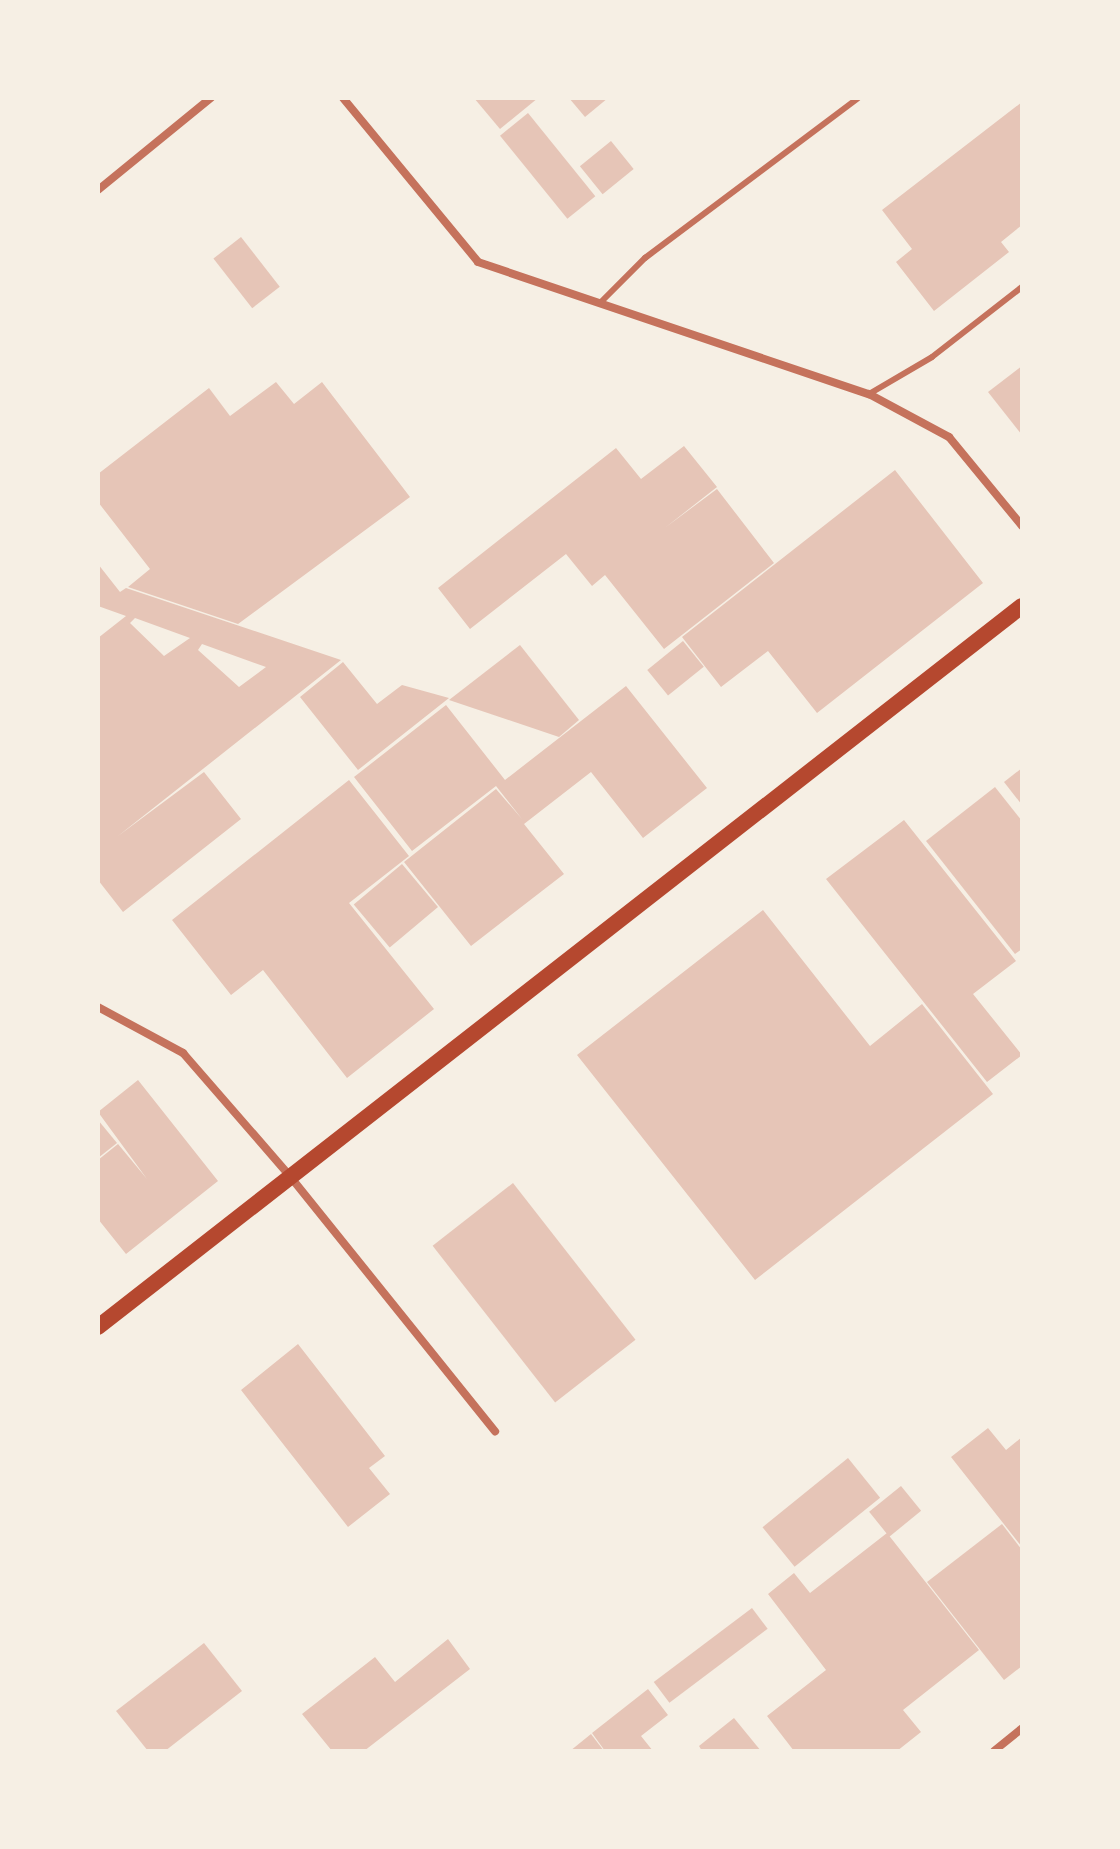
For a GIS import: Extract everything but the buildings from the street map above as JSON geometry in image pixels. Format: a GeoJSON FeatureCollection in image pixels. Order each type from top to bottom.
{"type":"FeatureCollection","features":[{"type":"Feature","properties":{"kind":"main road"},"geometry":{"type":"LineString","coordinates":[[98,1327],[1022,606]]}},
{"type":"Feature","properties":{"kind":"street"},"geometry":{"type":"LineString","coordinates":[[98,190],[211,98]]}},
{"type":"Feature","properties":{"kind":"street"},"geometry":{"type":"LineString","coordinates":[[343,98],[478,262],[869,394],[949,437],[1022,526]]}},
{"type":"Feature","properties":{"kind":"street"},"geometry":{"type":"LineString","coordinates":[[98,1007],[183,1053],[289,1175],[495,1431]]}},
{"type":"Feature","properties":{"kind":"street"},"geometry":{"type":"LineString","coordinates":[[994,1751],[1022,1728]]}},
{"type":"Feature","properties":{"kind":"lane"},"geometry":{"type":"LineString","coordinates":[[600,303],[645,258],[858,98]]}},
{"type":"Feature","properties":{"kind":"lane"},"geometry":{"type":"LineString","coordinates":[[869,394],[932,357],[1022,287]]}}]}
